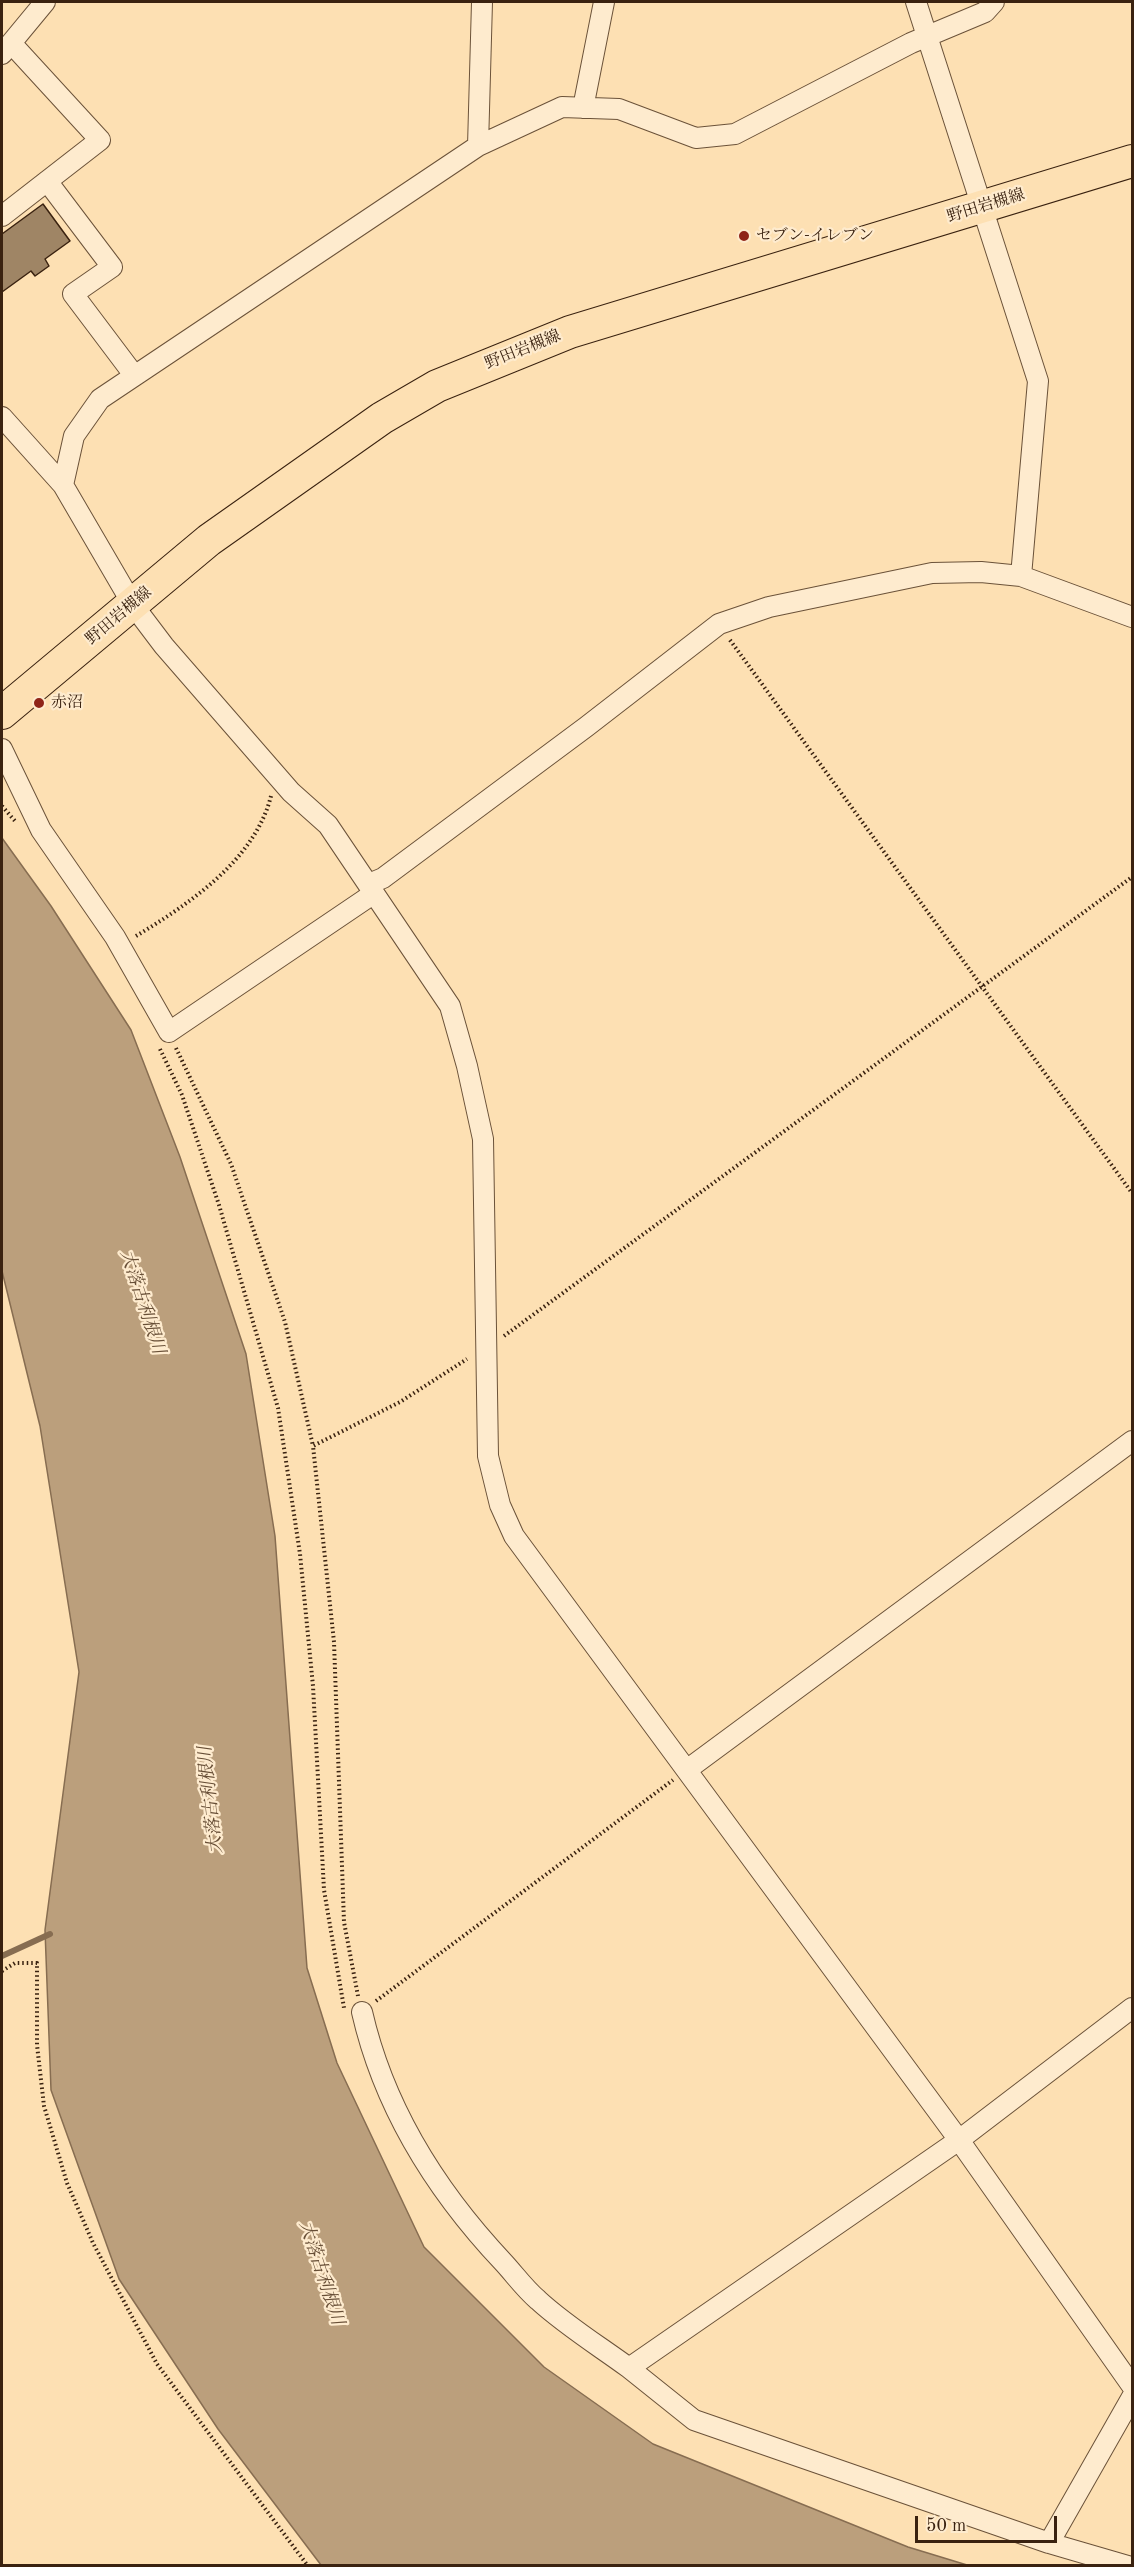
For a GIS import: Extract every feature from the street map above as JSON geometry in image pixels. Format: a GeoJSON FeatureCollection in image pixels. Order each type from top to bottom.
{"type":"FeatureCollection","features":[{"type":"Feature","properties":{"kind":"main road","name":"野田岩槻線"},"geometry":{"type":"LineString","coordinates":[[2,713],[209,540],[285,484],[382,418],[437,386],[570,332],[1132,161]]}},
{"type":"Feature","properties":{"kind":"street"},"geometry":{"type":"LineString","coordinates":[[2,216],[100,140],[6,48],[45,2]]}},
{"type":"Feature","properties":{"kind":"street"},"geometry":{"type":"LineString","coordinates":[[478,146],[482,2]]}},
{"type":"Feature","properties":{"kind":"street"},"geometry":{"type":"LineString","coordinates":[[584,108],[604,2]]}},
{"type":"Feature","properties":{"kind":"street"},"geometry":{"type":"LineString","coordinates":[[916,2],[984,206],[1038,381],[1021,576]]}},
{"type":"Feature","properties":{"kind":"street"},"geometry":{"type":"LineString","coordinates":[[63,485],[75,436],[100,399],[478,146],[562,107],[619,109],[692,134],[696,138],[735,134],[910,43],[986,12],[994,2]]}},
{"type":"Feature","properties":{"kind":"street"},"geometry":{"type":"LineString","coordinates":[[47,181],[112,267],[73,294],[134,375]]}},
{"type":"Feature","properties":{"kind":"street"},"geometry":{"type":"LineString","coordinates":[[2,417],[63,485],[133,605],[164,646],[291,792],[328,825],[450,1006],[467,1066],[483,1138],[488,1456],[500,1505],[514,1536],[688,1769],[959,2140],[1132,2386]]}},
{"type":"Feature","properties":{"kind":"street"},"geometry":{"type":"LineString","coordinates":[[2,748],[41,830],[119,945],[164,1039],[371,889],[719,624],[769,607],[932,573],[981,572],[1021,576],[1132,617]]}},
{"type":"Feature","properties":{"kind":"street"},"geometry":{"type":"LineString","coordinates":[[688,1769],[1132,1441]]}},
{"type":"Feature","properties":{"kind":"street"},"geometry":{"type":"LineString","coordinates":[[629,2368],[959,2140],[1132,2008]]}},
{"type":"Feature","properties":{"kind":"street"},"geometry":{"type":"LineString","coordinates":[[362,2012],[372,2055],[394,2105],[431,2173],[451,2201],[538,2301],[629,2368],[694,2420],[1049,2543],[1128,2565]]}},
{"type":"Feature","properties":{"kind":"street"},"geometry":{"type":"LineString","coordinates":[[1049,2543],[1132,2397]]}},
{"type":"Feature","properties":{"kind":"path"},"geometry":{"type":"LineString","coordinates":[[719,624],[984,986],[1132,1193]]}},
{"type":"Feature","properties":{"kind":"path"},"geometry":{"type":"LineString","coordinates":[[119,945],[195,896],[233,862],[256,835],[268,807],[276,775]]}},
{"type":"Feature","properties":{"kind":"path"},"geometry":{"type":"LineString","coordinates":[[2,806],[22,830]]}},
{"type":"Feature","properties":{"kind":"path"},"geometry":{"type":"LineString","coordinates":[[313,1446],[400,1402],[514,1330],[1132,877]]}},
{"type":"Feature","properties":{"kind":"path"},"geometry":{"type":"LineString","coordinates":[[164,1039],[235,1176],[285,1322],[313,1446],[334,1642],[344,1922],[362,2012],[427,1960],[688,1769]]}},
{"type":"Feature","properties":{"kind":"path"},"geometry":{"type":"LineString","coordinates":[[164,1039],[219,1205],[278,1408],[300,1554],[314,1686],[324,1890],[334,1955]]}},
{"type":"Feature","properties":{"kind":"path"},"geometry":{"type":"LineString","coordinates":[[2,1971],[15,1963],[37,1963],[37,2045],[44,2106],[67,2183],[93,2243],[157,2364],[308,2565]]}},
{"type":"Feature","properties":{"kind":"water","name":"大落古利根川"},"geometry":{"type":"Polygon","coordinates":[[[2,838],[51,906],[131,1030],[180,1157],[246,1354],[275,1536],[307,1968],[337,2063],[424,2247],[544,2367],[653,2444],[908,2547],[967,2565],[321,2565],[218,2429],[119,2279],[51,2090],[45,1930],[79,1672],[40,1426],[2,1271],[2,838]]]}},
{"type":"Feature","properties":{"kind":"building"},"geometry":{"type":"Polygon","coordinates":[[[43,204],[70,241],[45,259],[49,266],[35,276],[31,271],[2,292],[2,234],[43,204]]]}},
{"type":"Feature","properties":{"kind":"waterway"},"geometry":{"type":"LineString","coordinates":[[2,1956],[50,1934]]}},
{"type":"Feature","properties":{"kind":"place","name":"セブン-イレブン"},"geometry":{"type":"Point","coordinates":[744,236]}},
{"type":"Feature","properties":{"kind":"place","name":"赤沼"},"geometry":{"type":"Point","coordinates":[39,703]}}]}
